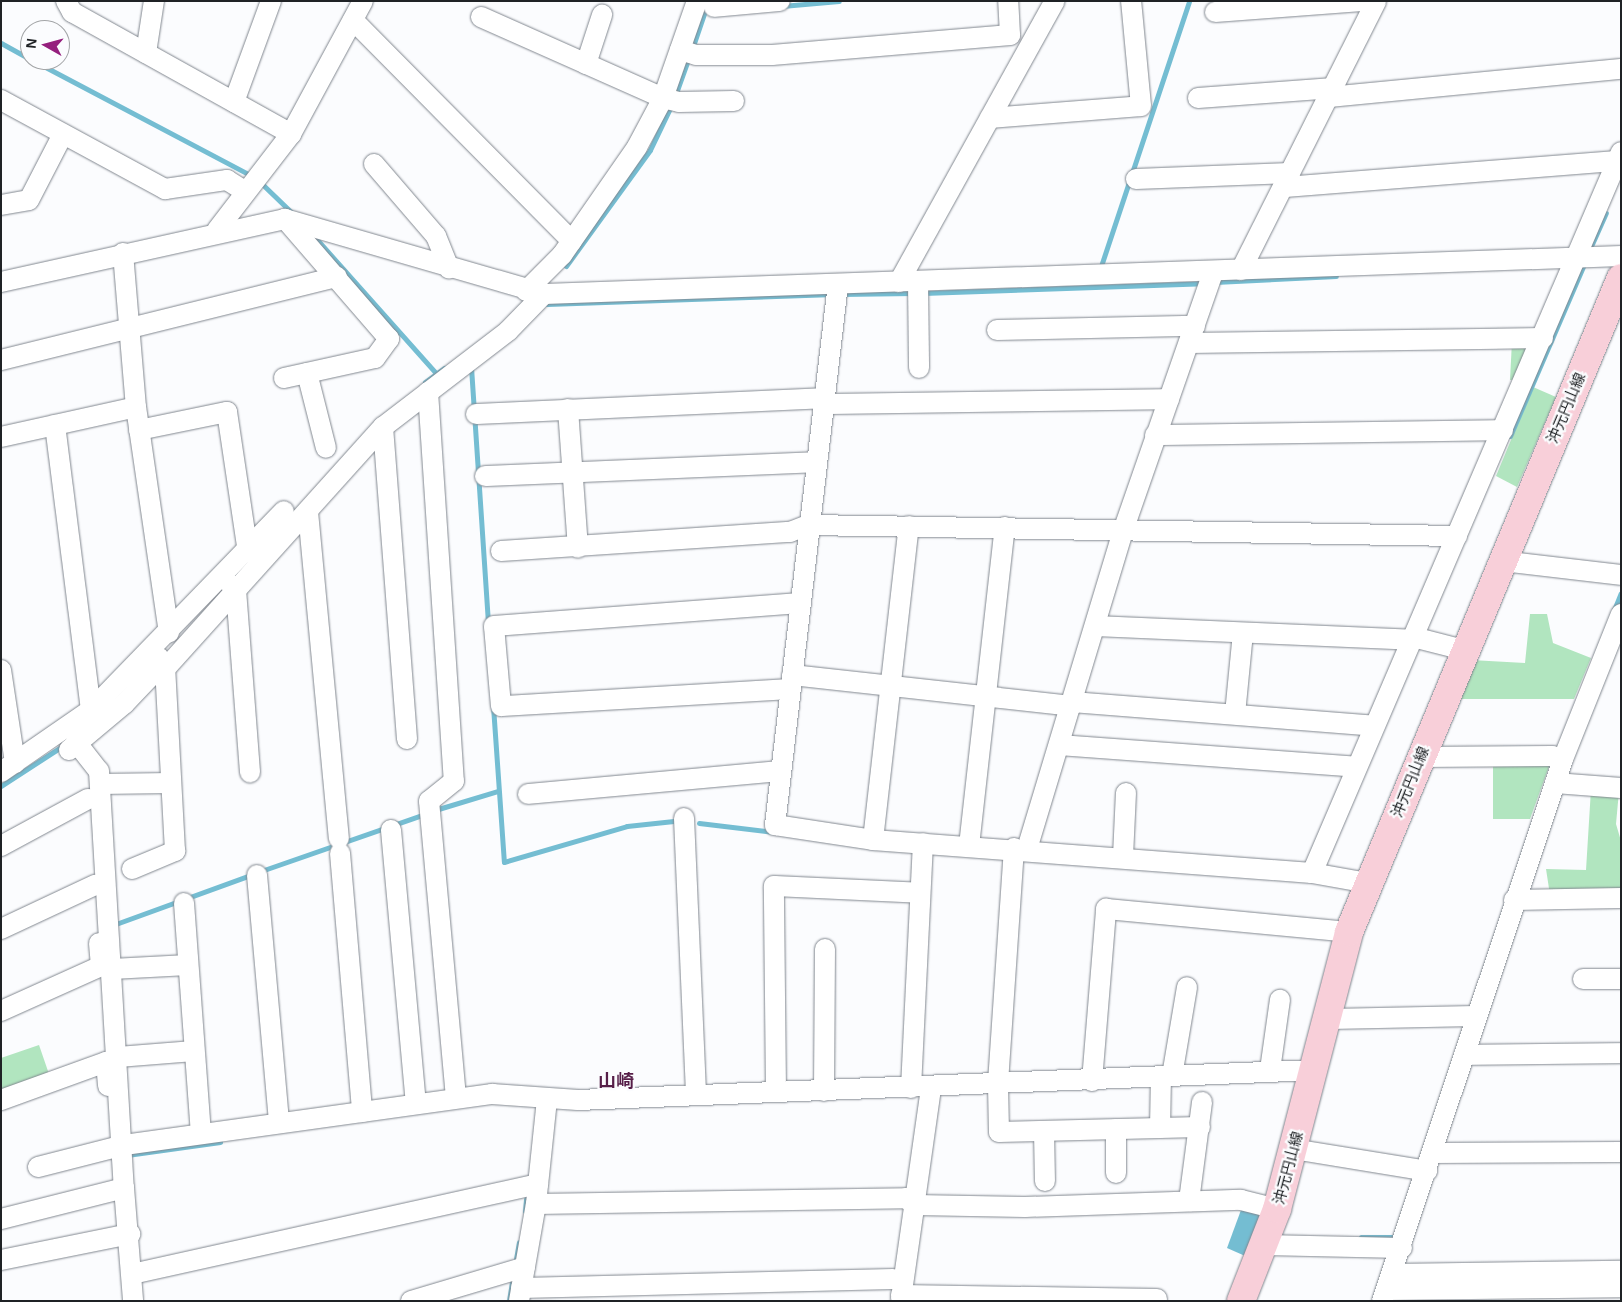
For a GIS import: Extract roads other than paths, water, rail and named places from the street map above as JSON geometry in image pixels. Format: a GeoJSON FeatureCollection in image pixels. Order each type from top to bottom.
{"type":"FeatureCollection","features":[{"type":"Feature","properties":{"kind":"main road","name":"沖元円山線"},"geometry":{"type":"LineString","coordinates":[[1241,1301],[1264,1245],[1270,1207],[1293,1149],[1307,1070],[1328,1019],[1341,930],[1361,881],[1420,757],[1457,648],[1502,560],[1621,278]]}},
{"type":"Feature","properties":{"kind":"street"},"geometry":{"type":"LineString","coordinates":[[66,1],[72,12],[291,134]]}},
{"type":"Feature","properties":{"kind":"street"},"geometry":{"type":"LineString","coordinates":[[146,53],[154,1]]}},
{"type":"Feature","properties":{"kind":"street"},"geometry":{"type":"LineString","coordinates":[[234,102],[271,1]]}},
{"type":"Feature","properties":{"kind":"street"},"geometry":{"type":"LineString","coordinates":[[217,230],[291,134],[363,1]]}},
{"type":"Feature","properties":{"kind":"street"},"geometry":{"type":"LineString","coordinates":[[169,633],[230,584],[308,512],[383,427],[508,331],[669,100],[706,4],[780,1]]}},
{"type":"Feature","properties":{"kind":"street"},"geometry":{"type":"LineString","coordinates":[[686,52],[772,55],[1010,35],[1008,1]]}},
{"type":"Feature","properties":{"kind":"street"},"geometry":{"type":"LineString","coordinates":[[919,368],[913,288],[990,118],[1055,1]]}},
{"type":"Feature","properties":{"kind":"street"},"geometry":{"type":"LineString","coordinates":[[990,118],[1141,106],[1131,1]]}},
{"type":"Feature","properties":{"kind":"street"},"geometry":{"type":"LineString","coordinates":[[1215,12],[1362,1]]}},
{"type":"Feature","properties":{"kind":"street"},"geometry":{"type":"LineString","coordinates":[[1241,270],[1290,183],[1335,95],[1376,1]]}},
{"type":"Feature","properties":{"kind":"street"},"geometry":{"type":"LineString","coordinates":[[586,64],[602,15]]}},
{"type":"Feature","properties":{"kind":"street"},"geometry":{"type":"LineString","coordinates":[[481,17],[669,100],[734,101]]}},
{"type":"Feature","properties":{"kind":"street"},"geometry":{"type":"LineString","coordinates":[[353,20],[572,241]]}},
{"type":"Feature","properties":{"kind":"street"},"geometry":{"type":"LineString","coordinates":[[1198,98],[1335,95],[1621,69]]}},
{"type":"Feature","properties":{"kind":"street"},"geometry":{"type":"LineString","coordinates":[[1,100],[165,189],[227,180],[253,184]]}},
{"type":"Feature","properties":{"kind":"street"},"geometry":{"type":"LineString","coordinates":[[1,205],[29,200],[63,134]]}},
{"type":"Feature","properties":{"kind":"street"},"geometry":{"type":"LineString","coordinates":[[1136,179],[1290,183],[1619,157],[1581,254],[1457,536],[1418,639],[1374,726],[1356,767],[1316,874]]}},
{"type":"Feature","properties":{"kind":"street"},"geometry":{"type":"LineString","coordinates":[[374,164],[436,236],[449,268]]}},
{"type":"Feature","properties":{"kind":"street"},"geometry":{"type":"LineString","coordinates":[[1,282],[217,230],[285,219],[535,292],[837,291],[1211,279],[1241,270],[1581,254],[1621,256]]}},
{"type":"Feature","properties":{"kind":"street"},"geometry":{"type":"LineString","coordinates":[[284,378],[375,358],[389,339],[285,219]]}},
{"type":"Feature","properties":{"kind":"street"},"geometry":{"type":"LineString","coordinates":[[123,253],[136,406],[169,633],[160,659],[175,851],[132,869]]}},
{"type":"Feature","properties":{"kind":"street"},"geometry":{"type":"LineString","coordinates":[[1,360],[129,330],[337,277]]}},
{"type":"Feature","properties":{"kind":"street"},"geometry":{"type":"LineString","coordinates":[[1200,1128],[999,1132],[998,1090],[1020,849],[1059,745],[1124,528],[1211,279]]}},
{"type":"Feature","properties":{"kind":"street"},"geometry":{"type":"LineString","coordinates":[[837,291],[822,401],[775,825],[873,840],[1123,856],[1316,874],[1361,881]]}},
{"type":"Feature","properties":{"kind":"street"},"geometry":{"type":"LineString","coordinates":[[996,330],[1544,338]]}},
{"type":"Feature","properties":{"kind":"street"},"geometry":{"type":"LineString","coordinates":[[307,373],[326,448]]}},
{"type":"Feature","properties":{"kind":"street"},"geometry":{"type":"LineString","coordinates":[[428,392],[454,781],[429,801],[456,1098]]}},
{"type":"Feature","properties":{"kind":"street"},"geometry":{"type":"LineString","coordinates":[[476,414],[568,409],[822,401],[1169,399]]}},
{"type":"Feature","properties":{"kind":"street"},"geometry":{"type":"LineString","coordinates":[[1,437],[136,406]]}},
{"type":"Feature","properties":{"kind":"street"},"geometry":{"type":"LineString","coordinates":[[568,409],[578,548]]}},
{"type":"Feature","properties":{"kind":"street"},"geometry":{"type":"LineString","coordinates":[[139,430],[227,412],[248,552]]}},
{"type":"Feature","properties":{"kind":"street"},"geometry":{"type":"LineString","coordinates":[[55,425],[92,710]]}},
{"type":"Feature","properties":{"kind":"street"},"geometry":{"type":"LineString","coordinates":[[383,427],[407,739]]}},
{"type":"Feature","properties":{"kind":"street"},"geometry":{"type":"LineString","coordinates":[[1155,435],[1503,430]]}},
{"type":"Feature","properties":{"kind":"street"},"geometry":{"type":"LineString","coordinates":[[485,476],[816,462]]}},
{"type":"Feature","properties":{"kind":"street"},"geometry":{"type":"LineString","coordinates":[[1,670],[8,768],[68,744],[124,704],[160,659],[230,584],[248,552],[284,511]]}},
{"type":"Feature","properties":{"kind":"street"},"geometry":{"type":"LineString","coordinates":[[308,512],[362,1112]]}},
{"type":"Feature","properties":{"kind":"street"},"geometry":{"type":"LineString","coordinates":[[501,551],[578,548],[790,532],[808,525],[1124,528],[1457,536]]}},
{"type":"Feature","properties":{"kind":"street"},"geometry":{"type":"LineString","coordinates":[[873,840],[909,526]]}},
{"type":"Feature","properties":{"kind":"street"},"geometry":{"type":"LineString","coordinates":[[968,846],[1005,527]]}},
{"type":"Feature","properties":{"kind":"street"},"geometry":{"type":"LineString","coordinates":[[1502,560],[1621,575]]}},
{"type":"Feature","properties":{"kind":"street"},"geometry":{"type":"LineString","coordinates":[[230,584],[250,772]]}},
{"type":"Feature","properties":{"kind":"street"},"geometry":{"type":"LineString","coordinates":[[800,603],[494,626],[500,706],[791,682],[890,687],[1071,704],[1235,714],[1374,726]]}},
{"type":"Feature","properties":{"kind":"street"},"geometry":{"type":"LineString","coordinates":[[1387,1288],[1396,1247],[1464,1055],[1471,1016],[1555,783],[1558,757],[1614,646],[1621,614]]}},
{"type":"Feature","properties":{"kind":"street"},"geometry":{"type":"LineString","coordinates":[[1095,626],[1418,639],[1457,648]]}},
{"type":"Feature","properties":{"kind":"street"},"geometry":{"type":"LineString","coordinates":[[1235,714],[1243,633]]}},
{"type":"Feature","properties":{"kind":"street"},"geometry":{"type":"LineString","coordinates":[[68,744],[92,710],[160,659]]}},
{"type":"Feature","properties":{"kind":"street"},"geometry":{"type":"LineString","coordinates":[[1,1011],[101,966],[95,885],[93,758],[68,744]]}},
{"type":"Feature","properties":{"kind":"street"},"geometry":{"type":"LineString","coordinates":[[1059,745],[1356,767]]}},
{"type":"Feature","properties":{"kind":"street"},"geometry":{"type":"LineString","coordinates":[[1420,757],[1558,757]]}},
{"type":"Feature","properties":{"kind":"street"},"geometry":{"type":"LineString","coordinates":[[528,794],[781,772]]}},
{"type":"Feature","properties":{"kind":"street"},"geometry":{"type":"LineString","coordinates":[[1,846],[94,792],[171,783]]}},
{"type":"Feature","properties":{"kind":"street"},"geometry":{"type":"LineString","coordinates":[[1555,783],[1621,788]]}},
{"type":"Feature","properties":{"kind":"street"},"geometry":{"type":"LineString","coordinates":[[94,792],[110,926],[118,1057],[121,1188],[125,1235],[132,1274],[133,1301]]}},
{"type":"Feature","properties":{"kind":"street"},"geometry":{"type":"LineString","coordinates":[[1123,856],[1126,793]]}},
{"type":"Feature","properties":{"kind":"street"},"geometry":{"type":"LineString","coordinates":[[684,818],[696,1096]]}},
{"type":"Feature","properties":{"kind":"street"},"geometry":{"type":"LineString","coordinates":[[391,830],[416,1104]]}},
{"type":"Feature","properties":{"kind":"street"},"geometry":{"type":"LineString","coordinates":[[898,1292],[926,1092],[920,893],[923,843]]}},
{"type":"Feature","properties":{"kind":"street"},"geometry":{"type":"LineString","coordinates":[[257,875],[279,1123]]}},
{"type":"Feature","properties":{"kind":"street"},"geometry":{"type":"LineString","coordinates":[[1,929],[95,885]]}},
{"type":"Feature","properties":{"kind":"street"},"geometry":{"type":"LineString","coordinates":[[776,1092],[774,886],[920,893]]}},
{"type":"Feature","properties":{"kind":"street"},"geometry":{"type":"LineString","coordinates":[[1514,900],[1621,898]]}},
{"type":"Feature","properties":{"kind":"street"},"geometry":{"type":"LineString","coordinates":[[184,903],[201,1133]]}},
{"type":"Feature","properties":{"kind":"street"},"geometry":{"type":"LineString","coordinates":[[1092,1081],[1106,909],[1341,930]]}},
{"type":"Feature","properties":{"kind":"street"},"geometry":{"type":"LineString","coordinates":[[824,1091],[825,950]]}},
{"type":"Feature","properties":{"kind":"street"},"geometry":{"type":"LineString","coordinates":[[112,969],[188,965]]}},
{"type":"Feature","properties":{"kind":"street"},"geometry":{"type":"LineString","coordinates":[[1583,979],[1621,979]]}},
{"type":"Feature","properties":{"kind":"street"},"geometry":{"type":"LineString","coordinates":[[1160,1128],[1163,1081],[1187,987]]}},
{"type":"Feature","properties":{"kind":"street"},"geometry":{"type":"LineString","coordinates":[[38,1167],[201,1133],[492,1094],[546,1105],[776,1092],[998,1090],[1092,1081],[1163,1081],[1266,1075],[1270,1070],[1280,1000]]}},
{"type":"Feature","properties":{"kind":"street"},"geometry":{"type":"LineString","coordinates":[[1328,1019],[1471,1016]]}},
{"type":"Feature","properties":{"kind":"street"},"geometry":{"type":"LineString","coordinates":[[118,1057],[194,1051]]}},
{"type":"Feature","properties":{"kind":"street"},"geometry":{"type":"LineString","coordinates":[[1464,1055],[1621,1053]]}},
{"type":"Feature","properties":{"kind":"street"},"geometry":{"type":"LineString","coordinates":[[1,1100],[106,1062],[121,1151]]}},
{"type":"Feature","properties":{"kind":"street"},"geometry":{"type":"LineString","coordinates":[[1270,1070],[1307,1070]]}},
{"type":"Feature","properties":{"kind":"street"},"geometry":{"type":"LineString","coordinates":[[1189,1201],[1202,1102]]}},
{"type":"Feature","properties":{"kind":"street"},"geometry":{"type":"LineString","coordinates":[[546,1105],[536,1204],[520,1294],[898,1292],[1119,1301],[1157,1299]]}},
{"type":"Feature","properties":{"kind":"street"},"geometry":{"type":"LineString","coordinates":[[1116,1129],[1116,1173]]}},
{"type":"Feature","properties":{"kind":"street"},"geometry":{"type":"LineString","coordinates":[[1044,1131],[1045,1180]]}},
{"type":"Feature","properties":{"kind":"street"},"geometry":{"type":"LineString","coordinates":[[1293,1149],[1425,1166],[1621,1152]]}},
{"type":"Feature","properties":{"kind":"street"},"geometry":{"type":"LineString","coordinates":[[132,1274],[538,1184]]}},
{"type":"Feature","properties":{"kind":"street"},"geometry":{"type":"LineString","coordinates":[[1,1220],[121,1188]]}},
{"type":"Feature","properties":{"kind":"street"},"geometry":{"type":"LineString","coordinates":[[536,1204],[911,1202],[1025,1207],[1189,1201],[1270,1207]]}},
{"type":"Feature","properties":{"kind":"street"},"geometry":{"type":"LineString","coordinates":[[1,1260],[125,1235]]}},
{"type":"Feature","properties":{"kind":"street"},"geometry":{"type":"LineString","coordinates":[[1264,1245],[1396,1247]]}},
{"type":"Feature","properties":{"kind":"street"},"geometry":{"type":"LineString","coordinates":[[411,1301],[525,1267]]}},
{"type":"Feature","properties":{"kind":"street"},"geometry":{"type":"LineString","coordinates":[[1387,1288],[1621,1271]]}},
{"type":"Feature","properties":{"kind":"street"},"geometry":{"type":"LineString","coordinates":[[1387,1288],[1621,1287]]}},
{"type":"Feature","properties":{"kind":"water"},"geometry":{"type":"Polygon","coordinates":[[[1241,1210],[1268,1215],[1252,1259],[1227,1248],[1241,1210]]]}},
{"type":"Feature","properties":{"kind":"waterway"},"geometry":{"type":"LineString","coordinates":[[782,6],[839,1]]}},
{"type":"Feature","properties":{"kind":"waterway"},"geometry":{"type":"LineString","coordinates":[[1100,269],[1189,1]]}},
{"type":"Feature","properties":{"kind":"waterway"},"geometry":{"type":"LineString","coordinates":[[692,49],[707,5]]}},
{"type":"Feature","properties":{"kind":"waterway"},"geometry":{"type":"LineString","coordinates":[[1,43],[20,53]]}},
{"type":"Feature","properties":{"kind":"waterway"},"geometry":{"type":"LineString","coordinates":[[675,96],[689,57]]}},
{"type":"Feature","properties":{"kind":"waterway"},"geometry":{"type":"LineString","coordinates":[[51,70],[252,176]]}},
{"type":"Feature","properties":{"kind":"waterway"},"geometry":{"type":"LineString","coordinates":[[566,266],[650,150],[672,104]]}},
{"type":"Feature","properties":{"kind":"waterway"},"geometry":{"type":"LineString","coordinates":[[259,181],[291,212]]}},
{"type":"Feature","properties":{"kind":"waterway"},"geometry":{"type":"LineString","coordinates":[[1592,244],[1606,213]]}},
{"type":"Feature","properties":{"kind":"waterway"},"geometry":{"type":"LineString","coordinates":[[312,234],[436,373]]}},
{"type":"Feature","properties":{"kind":"waterway"},"geometry":{"type":"LineString","coordinates":[[1510,436],[1585,262]]}},
{"type":"Feature","properties":{"kind":"waterway"},"geometry":{"type":"LineString","coordinates":[[1215,282],[1336,276]]}},
{"type":"Feature","properties":{"kind":"waterway"},"geometry":{"type":"LineString","coordinates":[[923,293],[1204,283]]}},
{"type":"Feature","properties":{"kind":"waterway"},"geometry":{"type":"LineString","coordinates":[[840,294],[914,293]]}},
{"type":"Feature","properties":{"kind":"waterway"},"geometry":{"type":"LineString","coordinates":[[547,304],[827,294]]}},
{"type":"Feature","properties":{"kind":"waterway"},"geometry":{"type":"LineString","coordinates":[[471,367],[488,626]]}},
{"type":"Feature","properties":{"kind":"waterway"},"geometry":{"type":"LineString","coordinates":[[425,382],[444,368]]}},
{"type":"Feature","properties":{"kind":"waterway"},"geometry":{"type":"LineString","coordinates":[[1614,610],[1621,593]]}},
{"type":"Feature","properties":{"kind":"waterway"},"geometry":{"type":"LineString","coordinates":[[493,706],[504,862],[627,826],[674,821]]}},
{"type":"Feature","properties":{"kind":"waterway"},"geometry":{"type":"LineString","coordinates":[[1,786],[64,745]]}},
{"type":"Feature","properties":{"kind":"waterway"},"geometry":{"type":"LineString","coordinates":[[435,810],[498,791]]}},
{"type":"Feature","properties":{"kind":"waterway"},"geometry":{"type":"LineString","coordinates":[[261,871],[425,814]]}},
{"type":"Feature","properties":{"kind":"waterway"},"geometry":{"type":"LineString","coordinates":[[699,823],[773,832]]}},
{"type":"Feature","properties":{"kind":"waterway"},"geometry":{"type":"LineString","coordinates":[[113,925],[253,874]]}},
{"type":"Feature","properties":{"kind":"waterway"},"geometry":{"type":"LineString","coordinates":[[127,1155],[220,1142]]}},
{"type":"Feature","properties":{"kind":"waterway"},"geometry":{"type":"LineString","coordinates":[[525,1211],[526,1199]]}},
{"type":"Feature","properties":{"kind":"waterway"},"geometry":{"type":"LineString","coordinates":[[1361,1237],[1397,1237]]}},
{"type":"Feature","properties":{"kind":"waterway"},"geometry":{"type":"LineString","coordinates":[[516,1259],[519,1242]]}},
{"type":"Feature","properties":{"kind":"waterway"},"geometry":{"type":"LineString","coordinates":[[509,1301],[512,1281]]}},
{"type":"Feature","properties":{"kind":"district","name":"山崎"},"geometry":{"type":"Point","coordinates":[616,1081]}}]}
